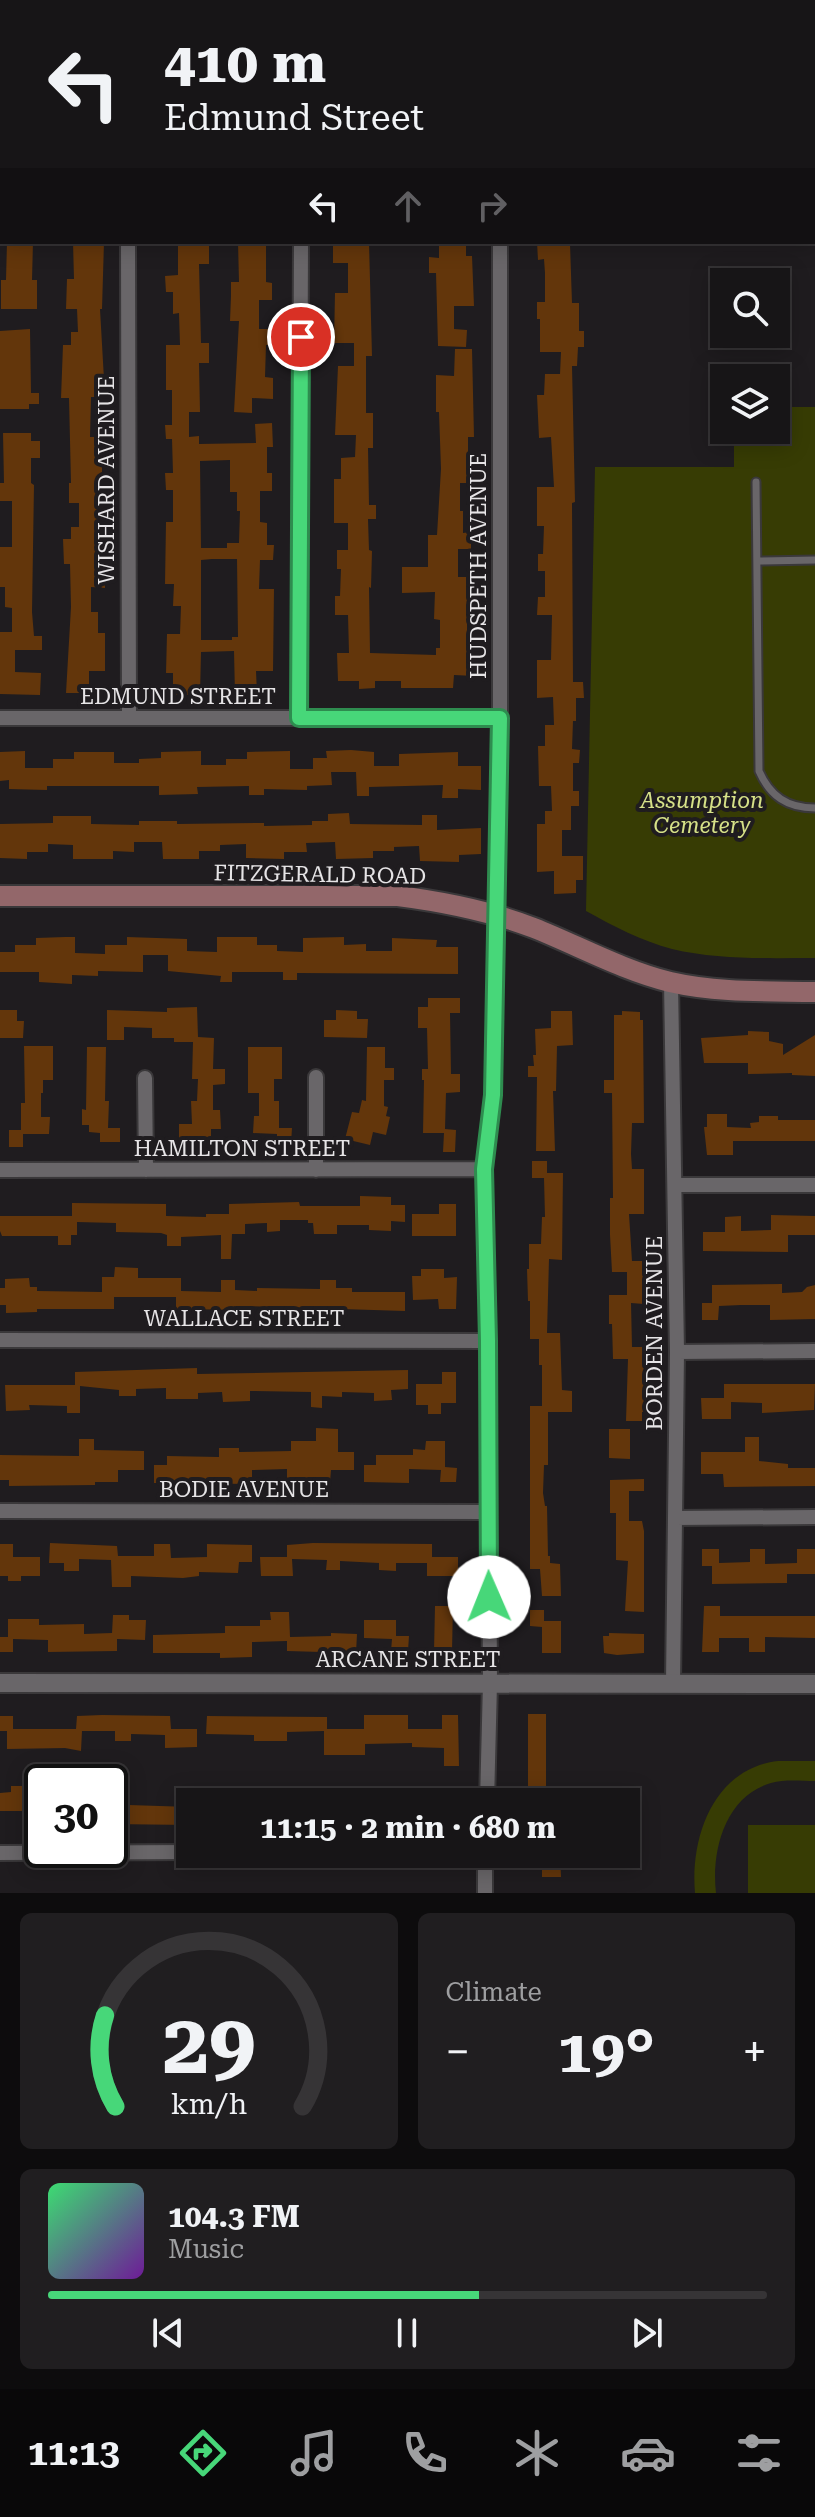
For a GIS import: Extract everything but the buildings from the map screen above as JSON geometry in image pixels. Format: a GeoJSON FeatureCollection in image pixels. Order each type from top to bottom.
{"type":"FeatureCollection","features":[{"type":"Feature","properties":{"kind":"main road","name":"FITZGERALD ROAD"},"geometry":{"type":"LineString","coordinates":[[0,896],[398,896],[448,902],[496,915],[532,927],[608,961],[671,982],[743,991],[815,992]]}},
{"type":"Feature","properties":{"kind":"street","name":"WISHARD AVENUE"},"geometry":{"type":"LineString","coordinates":[[128,244],[129,718]]}},
{"type":"Feature","properties":{"kind":"street"},"geometry":{"type":"LineString","coordinates":[[299,718],[301,244]]}},
{"type":"Feature","properties":{"kind":"street","name":"HUDSPETH AVENUE"},"geometry":{"type":"LineString","coordinates":[[487,1788],[490,1683],[484,1169],[493,1095],[500,718],[500,244]]}},
{"type":"Feature","properties":{"kind":"street","name":"EDMUND STREET"},"geometry":{"type":"LineString","coordinates":[[0,718],[500,718]]}},
{"type":"Feature","properties":{"kind":"street","name":"BORDEN AVENUE"},"geometry":{"type":"LineString","coordinates":[[671,982],[677,1352],[673,1684]]}},
{"type":"Feature","properties":{"kind":"street"},"geometry":{"type":"LineString","coordinates":[[316,1077],[316,1170]]}},
{"type":"Feature","properties":{"kind":"street"},"geometry":{"type":"LineString","coordinates":[[145,1078],[146,1170]]}},
{"type":"Feature","properties":{"kind":"street","name":"HAMILTON STREET"},"geometry":{"type":"LineString","coordinates":[[0,1170],[484,1169]]}},
{"type":"Feature","properties":{"kind":"street"},"geometry":{"type":"LineString","coordinates":[[675,1185],[815,1185]]}},
{"type":"Feature","properties":{"kind":"street","name":"WALLACE STREET"},"geometry":{"type":"LineString","coordinates":[[0,1340],[488,1341]]}},
{"type":"Feature","properties":{"kind":"street"},"geometry":{"type":"LineString","coordinates":[[677,1352],[815,1351]]}},
{"type":"Feature","properties":{"kind":"street","name":"BODIE AVENUE"},"geometry":{"type":"LineString","coordinates":[[0,1511],[488,1512]]}},
{"type":"Feature","properties":{"kind":"street"},"geometry":{"type":"LineString","coordinates":[[675,1518],[815,1517]]}},
{"type":"Feature","properties":{"kind":"street","name":"ARCANE STREET"},"geometry":{"type":"LineString","coordinates":[[0,1683],[815,1684]]}},
{"type":"Feature","properties":{"kind":"street"},"geometry":{"type":"LineString","coordinates":[[0,1853],[176,1852]]}},
{"type":"Feature","properties":{"kind":"street"},"geometry":{"type":"LineString","coordinates":[[485,1868],[485,1893]]}},
{"type":"Feature","properties":{"kind":"lane"},"geometry":{"type":"LineString","coordinates":[[756,482],[759,771],[766,786],[778,798],[792,806],[815,808]]}},
{"type":"Feature","properties":{"kind":"lane"},"geometry":{"type":"LineString","coordinates":[[757,561],[815,560]]}},
{"type":"Feature","properties":{"kind":"green space","name":"Assumption Cemetery"},"geometry":{"type":"Polygon","coordinates":[[[790,407],[815,407],[815,958],[725,957],[689,953],[650,942],[586,911],[595,467],[734,467],[734,444],[790,444],[790,407]]]}},
{"type":"Feature","properties":{"kind":"green space"},"geometry":{"type":"Polygon","coordinates":[[[778,1761],[815,1761],[815,1781],[771,1783],[742,1800],[732,1812],[719,1843],[716,1893],[695,1893],[697,1850],[702,1828],[722,1791],[756,1766],[778,1761]]]}},
{"type":"Feature","properties":{"kind":"green space"},"geometry":{"type":"Polygon","coordinates":[[[748,1825],[815,1825],[815,1893],[748,1893],[748,1825]]]}},
{"type":"Feature","properties":{"kind":"route"},"geometry":{"type":"LineString","coordinates":[[301,337],[299,718],[500,718],[493,1095],[484,1169],[489,1597]]}}]}
